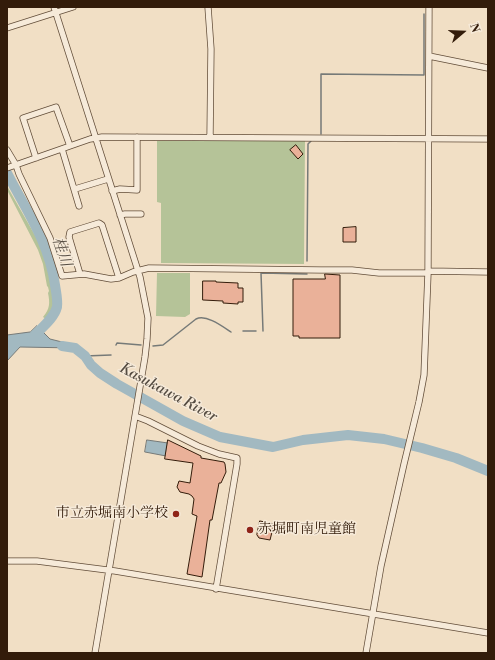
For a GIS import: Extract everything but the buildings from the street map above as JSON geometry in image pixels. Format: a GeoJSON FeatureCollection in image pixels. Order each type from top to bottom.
{"type":"FeatureCollection","features":[{"type":"Feature","properties":{"kind":"street"},"geometry":{"type":"LineString","coordinates":[[7,28],[55,10],[73,7]]}},
{"type":"Feature","properties":{"kind":"street"},"geometry":{"type":"LineString","coordinates":[[208,7],[211,48],[210,137]]}},
{"type":"Feature","properties":{"kind":"street"},"geometry":{"type":"LineString","coordinates":[[366,653],[381,566],[404,462],[417,413],[424,375],[428,272],[429,7]]}},
{"type":"Feature","properties":{"kind":"street"},"geometry":{"type":"LineString","coordinates":[[55,10],[138,270],[146,300],[148,318],[147,339],[95,653]]}},
{"type":"Feature","properties":{"kind":"street"},"geometry":{"type":"LineString","coordinates":[[429,56],[488,68]]}},
{"type":"Feature","properties":{"kind":"street"},"geometry":{"type":"LineString","coordinates":[[36,158],[23,118],[56,107],[70,146]]}},
{"type":"Feature","properties":{"kind":"street"},"geometry":{"type":"LineString","coordinates":[[7,168],[70,146],[102,137],[429,140],[488,139]]}},
{"type":"Feature","properties":{"kind":"street"},"geometry":{"type":"LineString","coordinates":[[112,191],[120,189],[137,190],[137,137]]}},
{"type":"Feature","properties":{"kind":"street"},"geometry":{"type":"LineString","coordinates":[[62,149],[79,206]]}},
{"type":"Feature","properties":{"kind":"street"},"geometry":{"type":"LineString","coordinates":[[7,150],[50,238],[62,276],[80,274],[111,279],[149,268],[352,270],[378,273],[488,272]]}},
{"type":"Feature","properties":{"kind":"street"},"geometry":{"type":"LineString","coordinates":[[74,189],[108,179]]}},
{"type":"Feature","properties":{"kind":"street"},"geometry":{"type":"LineString","coordinates":[[120,215],[141,214]]}},
{"type":"Feature","properties":{"kind":"street"},"geometry":{"type":"LineString","coordinates":[[80,274],[69,237],[70,232],[99,223],[102,225],[118,278]]}},
{"type":"Feature","properties":{"kind":"street"},"geometry":{"type":"LineString","coordinates":[[135,413],[198,446],[218,454],[237,458],[216,589]]}},
{"type":"Feature","properties":{"kind":"street"},"geometry":{"type":"LineString","coordinates":[[7,561],[37,561],[109,571],[488,633]]}},
{"type":"Feature","properties":{"kind":"green space"},"geometry":{"type":"Polygon","coordinates":[[[157,141],[305,141],[304,264],[161,263],[161,203],[157,202],[157,141]]]}},
{"type":"Feature","properties":{"kind":"green space"},"geometry":{"type":"Polygon","coordinates":[[[7,186],[36,237],[45,257],[54,292],[54,308],[46,319],[43,317],[49,306],[49,291],[43,264],[38,250],[7,190],[7,186]]]}},
{"type":"Feature","properties":{"kind":"green space"},"geometry":{"type":"Polygon","coordinates":[[[157,273],[190,273],[190,314],[185,317],[156,316],[157,273]]]}},
{"type":"Feature","properties":{"kind":"water"},"geometry":{"type":"Polygon","coordinates":[[[37,326],[50,339],[66,343],[75,348],[20,347],[7,361],[7,335],[30,332],[37,326]]]}},
{"type":"Feature","properties":{"kind":"water"},"geometry":{"type":"Polygon","coordinates":[[[147,440],[168,443],[166,456],[145,452],[147,440]]]}},
{"type":"Feature","properties":{"kind":"waterway"},"geometry":{"type":"LineString","coordinates":[[321,134],[321,74],[424,75],[424,14]]}},
{"type":"Feature","properties":{"kind":"waterway"},"geometry":{"type":"LineString","coordinates":[[307,261],[308,144],[311,141]]}},
{"type":"Feature","properties":{"kind":"waterway","name":"桂川"},"geometry":{"type":"LineString","coordinates":[[7,173],[42,240],[52,269],[56,293],[57,307],[53,316],[32,338]]}},
{"type":"Feature","properties":{"kind":"waterway"},"geometry":{"type":"LineString","coordinates":[[263,331],[261,273],[307,274]]}},
{"type":"Feature","properties":{"kind":"waterway"},"geometry":{"type":"LineString","coordinates":[[153,346],[163,345],[196,319],[200,318],[214,321],[231,332]]}},
{"type":"Feature","properties":{"kind":"waterway"},"geometry":{"type":"LineString","coordinates":[[243,331],[256,331]]}},
{"type":"Feature","properties":{"kind":"waterway"},"geometry":{"type":"LineString","coordinates":[[116,345],[117,343],[141,345]]}},
{"type":"Feature","properties":{"kind":"waterway","name":"Kasukawa River"},"geometry":{"type":"LineString","coordinates":[[62,346],[75,348],[85,356],[91,365],[100,373],[117,384],[183,421],[220,437],[273,447],[303,440],[348,435],[384,439],[456,458],[488,471]]}},
{"type":"Feature","properties":{"kind":"waterway"},"geometry":{"type":"LineString","coordinates":[[85,356],[111,355]]}},
{"type":"Feature","properties":{"kind":"place","name":"市立赤堀南小学校"},"geometry":{"type":"Point","coordinates":[176,514]}},
{"type":"Feature","properties":{"kind":"place","name":"赤堀町南児童館"},"geometry":{"type":"Point","coordinates":[250,530]}}]}
